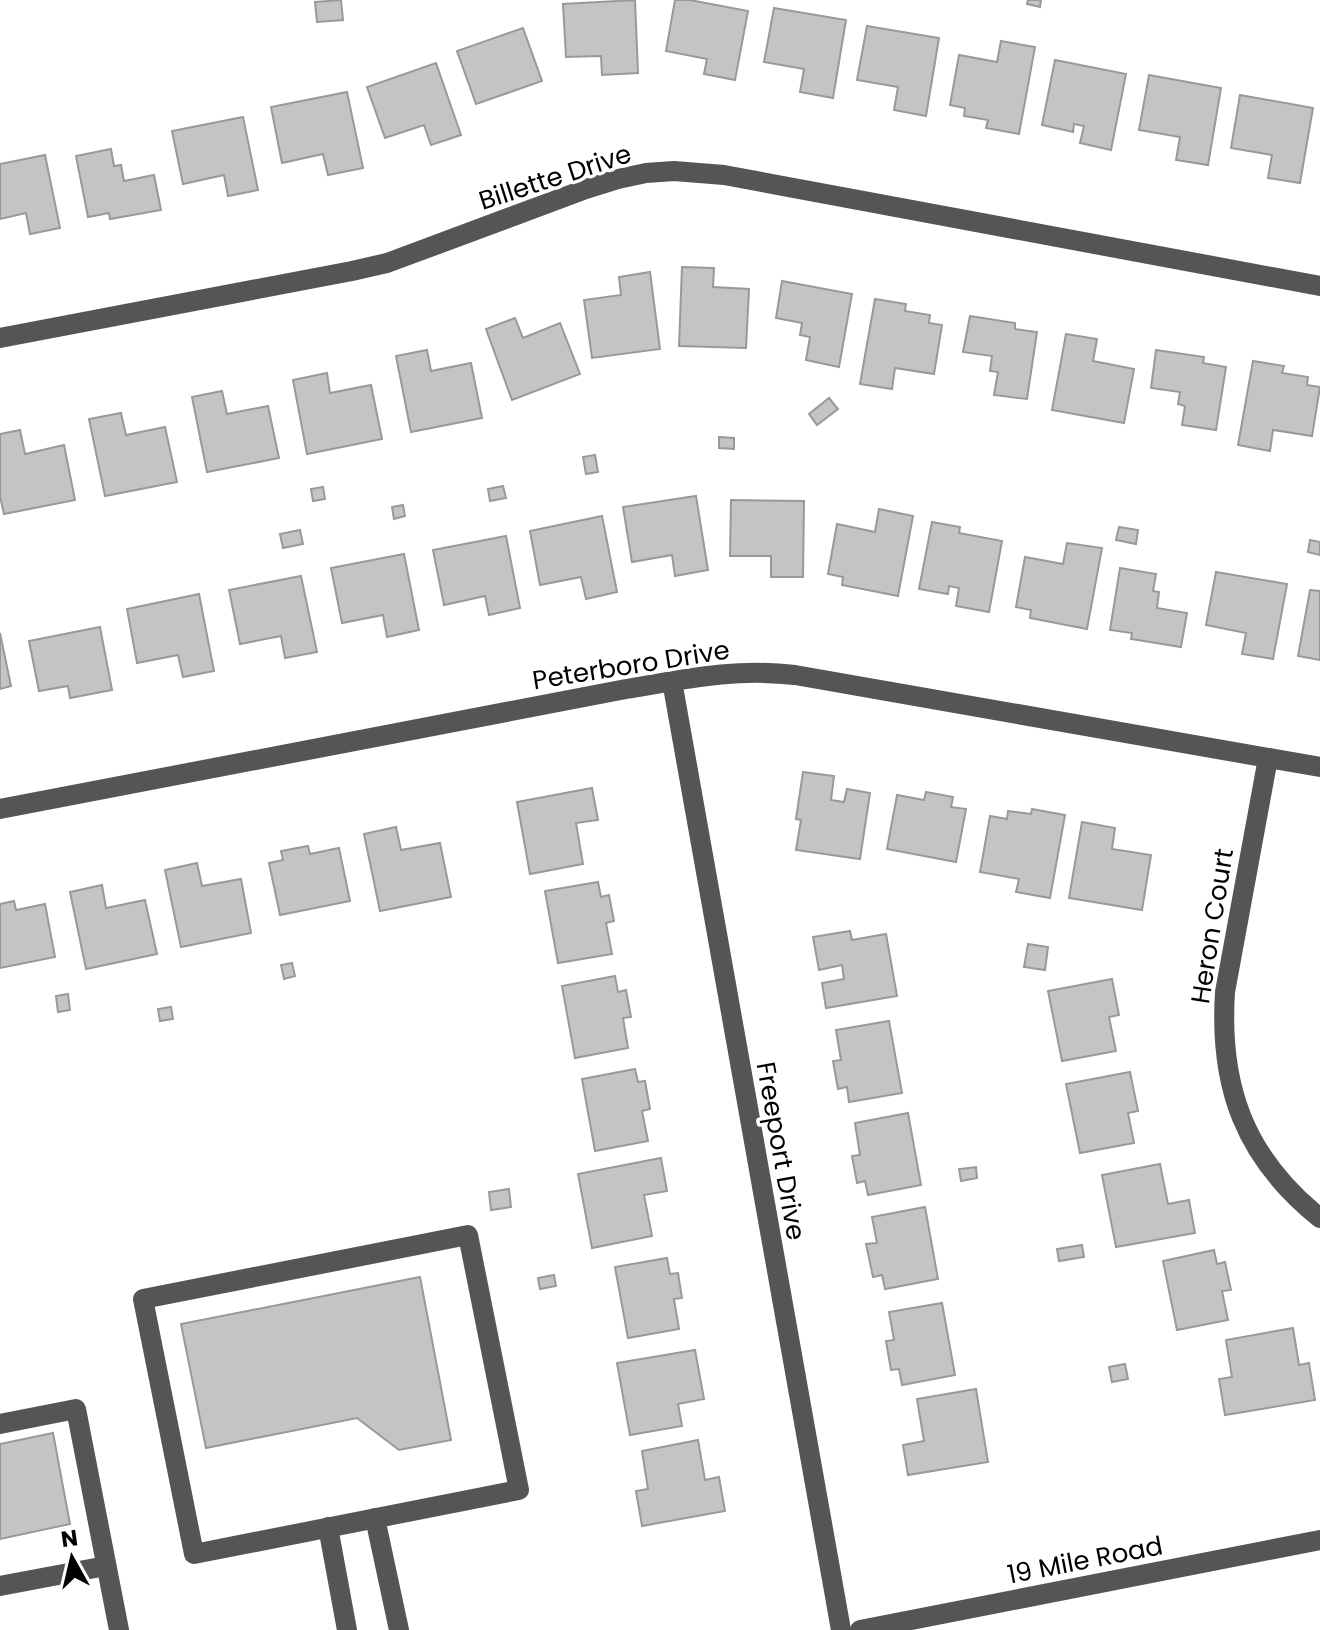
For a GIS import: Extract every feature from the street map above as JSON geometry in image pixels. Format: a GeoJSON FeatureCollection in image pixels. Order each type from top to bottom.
{"type":"FeatureCollection","features":[{"type":"Feature","properties":{"kind":"street","name":"Billette Drive"},"geometry":{"type":"LineString","coordinates":[[0,338],[387,263],[586,189],[646,173],[674,171],[740,178],[1320,286]]}},
{"type":"Feature","properties":{"kind":"street","name":"Peterboro Drive"},"geometry":{"type":"LineString","coordinates":[[0,809],[672,681],[737,672],[795,675],[1320,767]]}},
{"type":"Feature","properties":{"kind":"street","name":"Freeport Drive"},"geometry":{"type":"LineString","coordinates":[[672,681],[841,1630]]}},
{"type":"Feature","properties":{"kind":"street","name":"Heron Court"},"geometry":{"type":"LineString","coordinates":[[1268,758],[1225,992],[1224,1048],[1236,1104],[1260,1153],[1281,1180],[1320,1218]]}},
{"type":"Feature","properties":{"kind":"street"},"geometry":{"type":"LineString","coordinates":[[468,1235],[519,1490],[328,1527],[194,1554],[143,1299],[468,1235]]}},
{"type":"Feature","properties":{"kind":"street"},"geometry":{"type":"LineString","coordinates":[[0,1424],[76,1409],[119,1630]]}},
{"type":"Feature","properties":{"kind":"street"},"geometry":{"type":"LineString","coordinates":[[375,1518],[399,1630]]}},
{"type":"Feature","properties":{"kind":"street"},"geometry":{"type":"LineString","coordinates":[[328,1527],[347,1630]]}},
{"type":"Feature","properties":{"kind":"street","name":"19 Mile Road"},"geometry":{"type":"LineString","coordinates":[[860,1630],[1320,1540]]}},
{"type":"Feature","properties":{"kind":"street"},"geometry":{"type":"LineString","coordinates":[[0,1586],[106,1566]]}},
{"type":"Feature","properties":{"kind":"building"},"geometry":{"type":"Polygon","coordinates":[[[341,0],[343,20],[317,22],[315,2],[341,0]]]}},
{"type":"Feature","properties":{"kind":"building"},"geometry":{"type":"Polygon","coordinates":[[[635,0],[638,73],[602,75],[601,56],[566,57],[563,4],[635,0]]]}},
{"type":"Feature","properties":{"kind":"building"},"geometry":{"type":"Polygon","coordinates":[[[675,0],[748,11],[735,80],[704,74],[707,59],[666,51],[675,0]]]}},
{"type":"Feature","properties":{"kind":"building"},"geometry":{"type":"Polygon","coordinates":[[[1028,0],[1041,0],[1040,7],[1027,4],[1028,0]]]}},
{"type":"Feature","properties":{"kind":"building"},"geometry":{"type":"Polygon","coordinates":[[[774,8],[846,20],[833,98],[800,92],[804,69],[764,62],[774,8]]]}},
{"type":"Feature","properties":{"kind":"building"},"geometry":{"type":"Polygon","coordinates":[[[867,26],[939,38],[926,116],[894,110],[898,87],[857,80],[867,26]]]}},
{"type":"Feature","properties":{"kind":"building"},"geometry":{"type":"Polygon","coordinates":[[[523,28],[542,81],[476,104],[457,51],[523,28]]]}},
{"type":"Feature","properties":{"kind":"building"},"geometry":{"type":"Polygon","coordinates":[[[1001,41],[1035,47],[1019,134],[986,128],[988,120],[964,116],[965,108],[950,105],[959,55],[997,62],[1001,41]]]}},
{"type":"Feature","properties":{"kind":"building"},"geometry":{"type":"Polygon","coordinates":[[[1055,60],[1126,74],[1111,150],[1080,143],[1084,126],[1074,124],[1073,132],[1042,125],[1055,60]]]}},
{"type":"Feature","properties":{"kind":"building"},"geometry":{"type":"Polygon","coordinates":[[[436,63],[461,135],[431,145],[424,125],[385,138],[367,87],[436,63]]]}},
{"type":"Feature","properties":{"kind":"building"},"geometry":{"type":"Polygon","coordinates":[[[1149,75],[1221,88],[1208,165],[1176,160],[1180,137],[1139,130],[1149,75]]]}},
{"type":"Feature","properties":{"kind":"building"},"geometry":{"type":"Polygon","coordinates":[[[347,92],[363,168],[328,175],[323,154],[282,163],[271,107],[347,92]]]}},
{"type":"Feature","properties":{"kind":"building"},"geometry":{"type":"Polygon","coordinates":[[[1240,95],[1313,108],[1300,183],[1268,178],[1272,155],[1231,148],[1240,95]]]}},
{"type":"Feature","properties":{"kind":"building"},"geometry":{"type":"Polygon","coordinates":[[[243,117],[258,190],[228,196],[224,175],[183,184],[172,131],[243,117]]]}},
{"type":"Feature","properties":{"kind":"building"},"geometry":{"type":"Polygon","coordinates":[[[111,149],[114,166],[121,165],[124,181],[154,175],[161,210],[110,219],[109,213],[88,217],[76,156],[111,149]]]}},
{"type":"Feature","properties":{"kind":"building"},"geometry":{"type":"Polygon","coordinates":[[[45,155],[60,228],[30,234],[26,213],[0,219],[0,164],[45,155]]]}},
{"type":"Feature","properties":{"kind":"building"},"geometry":{"type":"Polygon","coordinates":[[[682,267],[714,268],[713,287],[749,289],[746,348],[679,346],[682,267]]]}},
{"type":"Feature","properties":{"kind":"building"},"geometry":{"type":"Polygon","coordinates":[[[650,272],[660,349],[592,358],[584,300],[621,295],[619,277],[650,272]]]}},
{"type":"Feature","properties":{"kind":"building"},"geometry":{"type":"Polygon","coordinates":[[[782,281],[852,294],[839,367],[806,360],[810,337],[800,335],[802,323],[776,318],[782,281]]]}},
{"type":"Feature","properties":{"kind":"building"},"geometry":{"type":"Polygon","coordinates":[[[875,299],[906,304],[905,311],[930,315],[929,323],[942,325],[934,374],[895,368],[892,389],[860,384],[875,299]]]}},
{"type":"Feature","properties":{"kind":"building"},"geometry":{"type":"Polygon","coordinates":[[[970,316],[1015,323],[1015,329],[1037,332],[1027,399],[994,395],[998,372],[990,371],[992,356],[963,352],[970,316]]]}},
{"type":"Feature","properties":{"kind":"building"},"geometry":{"type":"Polygon","coordinates":[[[515,318],[523,338],[560,323],[580,374],[512,400],[486,329],[515,318]]]}},
{"type":"Feature","properties":{"kind":"building"},"geometry":{"type":"Polygon","coordinates":[[[1066,334],[1097,339],[1093,361],[1134,369],[1124,423],[1052,410],[1066,334]]]}},
{"type":"Feature","properties":{"kind":"building"},"geometry":{"type":"Polygon","coordinates":[[[427,350],[431,371],[471,363],[482,418],[411,432],[396,356],[427,350]]]}},
{"type":"Feature","properties":{"kind":"building"},"geometry":{"type":"Polygon","coordinates":[[[1156,350],[1204,357],[1203,363],[1226,367],[1216,430],[1182,425],[1185,406],[1178,404],[1180,392],[1151,388],[1156,350]]]}},
{"type":"Feature","properties":{"kind":"building"},"geometry":{"type":"Polygon","coordinates":[[[1253,361],[1284,366],[1282,373],[1308,377],[1307,385],[1320,387],[1312,436],[1273,430],[1270,451],[1238,445],[1253,361]]]}},
{"type":"Feature","properties":{"kind":"building"},"geometry":{"type":"Polygon","coordinates":[[[327,373],[330,393],[371,385],[382,439],[307,454],[293,380],[327,373]]]}},
{"type":"Feature","properties":{"kind":"building"},"geometry":{"type":"Polygon","coordinates":[[[222,391],[227,414],[268,406],[279,458],[207,472],[192,397],[222,391]]]}},
{"type":"Feature","properties":{"kind":"building"},"geometry":{"type":"Polygon","coordinates":[[[829,398],[838,409],[817,425],[809,414],[829,398]]]}},
{"type":"Feature","properties":{"kind":"building"},"geometry":{"type":"Polygon","coordinates":[[[121,413],[126,435],[165,427],[177,482],[105,496],[89,419],[121,413]]]}},
{"type":"Feature","properties":{"kind":"building"},"geometry":{"type":"Polygon","coordinates":[[[20,430],[25,454],[64,445],[75,500],[4,514],[0,496],[0,434],[20,430]]]}},
{"type":"Feature","properties":{"kind":"building"},"geometry":{"type":"Polygon","coordinates":[[[719,437],[734,438],[734,449],[719,448],[719,437]]]}},
{"type":"Feature","properties":{"kind":"building"},"geometry":{"type":"Polygon","coordinates":[[[595,455],[598,472],[586,474],[583,457],[595,455]]]}},
{"type":"Feature","properties":{"kind":"building"},"geometry":{"type":"Polygon","coordinates":[[[503,486],[506,498],[490,501],[488,489],[503,486]]]}},
{"type":"Feature","properties":{"kind":"building"},"geometry":{"type":"Polygon","coordinates":[[[323,487],[325,499],[313,501],[311,489],[323,487]]]}},
{"type":"Feature","properties":{"kind":"building"},"geometry":{"type":"Polygon","coordinates":[[[696,496],[708,570],[675,576],[672,555],[632,562],[623,507],[696,496]]]}},
{"type":"Feature","properties":{"kind":"building"},"geometry":{"type":"Polygon","coordinates":[[[731,500],[804,501],[803,577],[771,577],[771,556],[730,556],[731,500]]]}},
{"type":"Feature","properties":{"kind":"building"},"geometry":{"type":"Polygon","coordinates":[[[403,505],[405,516],[394,519],[392,507],[403,505]]]}},
{"type":"Feature","properties":{"kind":"building"},"geometry":{"type":"Polygon","coordinates":[[[879,509],[913,516],[898,596],[842,585],[843,577],[828,574],[837,524],[875,532],[879,509]]]}},
{"type":"Feature","properties":{"kind":"building"},"geometry":{"type":"Polygon","coordinates":[[[602,516],[617,592],[586,599],[581,577],[540,585],[530,531],[602,516]]]}},
{"type":"Feature","properties":{"kind":"building"},"geometry":{"type":"Polygon","coordinates":[[[932,522],[960,527],[959,533],[1002,541],[989,612],[956,606],[959,588],[949,586],[948,594],[919,589],[932,522]]]}},
{"type":"Feature","properties":{"kind":"building"},"geometry":{"type":"Polygon","coordinates":[[[1119,527],[1138,530],[1136,544],[1116,540],[1119,527]]]}},
{"type":"Feature","properties":{"kind":"building"},"geometry":{"type":"Polygon","coordinates":[[[300,530],[303,544],[283,548],[280,534],[300,530]]]}},
{"type":"Feature","properties":{"kind":"building"},"geometry":{"type":"Polygon","coordinates":[[[506,536],[520,608],[489,615],[485,596],[444,605],[433,550],[506,536]]]}},
{"type":"Feature","properties":{"kind":"building"},"geometry":{"type":"Polygon","coordinates":[[[1310,540],[1320,542],[1320,555],[1308,552],[1310,540]]]}},
{"type":"Feature","properties":{"kind":"building"},"geometry":{"type":"Polygon","coordinates":[[[1067,543],[1102,548],[1087,629],[1030,618],[1031,610],[1016,607],[1025,557],[1063,564],[1067,543]]]}},
{"type":"Feature","properties":{"kind":"building"},"geometry":{"type":"Polygon","coordinates":[[[404,554],[419,630],[387,637],[383,615],[342,623],[331,568],[404,554]]]}},
{"type":"Feature","properties":{"kind":"building"},"geometry":{"type":"Polygon","coordinates":[[[1120,568],[1156,574],[1153,591],[1159,592],[1157,608],[1187,613],[1181,647],[1131,639],[1132,633],[1110,630],[1120,568]]]}},
{"type":"Feature","properties":{"kind":"building"},"geometry":{"type":"Polygon","coordinates":[[[1216,572],[1287,584],[1273,659],[1242,654],[1246,633],[1206,625],[1216,572]]]}},
{"type":"Feature","properties":{"kind":"building"},"geometry":{"type":"Polygon","coordinates":[[[301,576],[317,652],[285,658],[281,636],[240,644],[229,590],[301,576]]]}},
{"type":"Feature","properties":{"kind":"building"},"geometry":{"type":"Polygon","coordinates":[[[1310,590],[1320,591],[1320,660],[1298,656],[1310,590]]]}},
{"type":"Feature","properties":{"kind":"building"},"geometry":{"type":"Polygon","coordinates":[[[199,594],[214,671],[183,677],[178,655],[137,663],[127,609],[199,594]]]}},
{"type":"Feature","properties":{"kind":"building"},"geometry":{"type":"Polygon","coordinates":[[[100,627],[112,690],[70,698],[68,686],[39,691],[29,641],[100,627]]]}},
{"type":"Feature","properties":{"kind":"building"},"geometry":{"type":"Polygon","coordinates":[[[0,633],[11,686],[0,689],[0,633]]]}},
{"type":"Feature","properties":{"kind":"building"},"geometry":{"type":"Polygon","coordinates":[[[803,772],[834,776],[831,800],[844,802],[847,789],[870,793],[860,859],[796,850],[801,820],[796,819],[803,772]]]}},
{"type":"Feature","properties":{"kind":"building"},"geometry":{"type":"Polygon","coordinates":[[[592,788],[598,820],[576,823],[583,864],[530,874],[517,802],[592,788]]]}},
{"type":"Feature","properties":{"kind":"building"},"geometry":{"type":"Polygon","coordinates":[[[926,792],[953,797],[951,807],[966,809],[956,862],[887,849],[897,795],[924,800],[926,792]]]}},
{"type":"Feature","properties":{"kind":"building"},"geometry":{"type":"Polygon","coordinates":[[[1032,809],[1065,815],[1050,898],[1016,892],[1019,879],[980,872],[990,816],[1007,819],[1008,811],[1031,814],[1032,809]]]}},
{"type":"Feature","properties":{"kind":"building"},"geometry":{"type":"Polygon","coordinates":[[[1082,822],[1115,828],[1112,849],[1151,855],[1142,910],[1069,898],[1082,822]]]}},
{"type":"Feature","properties":{"kind":"building"},"geometry":{"type":"Polygon","coordinates":[[[396,827],[401,850],[440,843],[451,897],[380,911],[364,834],[396,827]]]}},
{"type":"Feature","properties":{"kind":"building"},"geometry":{"type":"Polygon","coordinates":[[[308,846],[310,854],[339,848],[350,901],[280,915],[269,863],[283,860],[281,851],[308,846]]]}},
{"type":"Feature","properties":{"kind":"building"},"geometry":{"type":"Polygon","coordinates":[[[197,863],[202,886],[241,879],[251,933],[181,947],[165,870],[197,863]]]}},
{"type":"Feature","properties":{"kind":"building"},"geometry":{"type":"Polygon","coordinates":[[[598,882],[601,897],[609,895],[614,921],[606,923],[612,954],[558,963],[545,891],[598,882]]]}},
{"type":"Feature","properties":{"kind":"building"},"geometry":{"type":"Polygon","coordinates":[[[102,885],[106,908],[145,900],[157,954],[86,969],[70,892],[102,885]]]}},
{"type":"Feature","properties":{"kind":"building"},"geometry":{"type":"Polygon","coordinates":[[[14,901],[16,910],[45,904],[55,957],[0,968],[0,904],[14,901]]]}},
{"type":"Feature","properties":{"kind":"building"},"geometry":{"type":"Polygon","coordinates":[[[850,931],[852,940],[886,934],[897,996],[826,1008],[822,983],[844,979],[842,965],[819,970],[813,937],[850,931]]]}},
{"type":"Feature","properties":{"kind":"building"},"geometry":{"type":"Polygon","coordinates":[[[1028,944],[1048,947],[1045,970],[1024,967],[1028,944]]]}},
{"type":"Feature","properties":{"kind":"building"},"geometry":{"type":"Polygon","coordinates":[[[292,963],[295,976],[284,979],[281,965],[292,963]]]}},
{"type":"Feature","properties":{"kind":"building"},"geometry":{"type":"Polygon","coordinates":[[[615,976],[618,992],[626,990],[631,1017],[623,1018],[628,1048],[575,1058],[562,986],[615,976]]]}},
{"type":"Feature","properties":{"kind":"building"},"geometry":{"type":"Polygon","coordinates":[[[1112,979],[1119,1015],[1109,1017],[1116,1051],[1062,1061],[1048,991],[1112,979]]]}},
{"type":"Feature","properties":{"kind":"building"},"geometry":{"type":"Polygon","coordinates":[[[68,994],[70,1010],[58,1012],[56,996],[68,994]]]}},
{"type":"Feature","properties":{"kind":"building"},"geometry":{"type":"Polygon","coordinates":[[[171,1007],[173,1019],[160,1021],[158,1009],[171,1007]]]}},
{"type":"Feature","properties":{"kind":"building"},"geometry":{"type":"Polygon","coordinates":[[[889,1021],[902,1093],[849,1102],[847,1087],[838,1089],[833,1061],[841,1060],[836,1030],[889,1021]]]}},
{"type":"Feature","properties":{"kind":"building"},"geometry":{"type":"Polygon","coordinates":[[[635,1069],[638,1082],[645,1081],[650,1109],[642,1111],[648,1141],[595,1151],[582,1079],[635,1069]]]}},
{"type":"Feature","properties":{"kind":"building"},"geometry":{"type":"Polygon","coordinates":[[[1130,1072],[1138,1111],[1128,1113],[1134,1143],[1080,1153],[1066,1084],[1130,1072]]]}},
{"type":"Feature","properties":{"kind":"building"},"geometry":{"type":"Polygon","coordinates":[[[908,1113],[921,1185],[868,1195],[865,1181],[857,1183],[852,1156],[860,1155],[855,1123],[908,1113]]]}},
{"type":"Feature","properties":{"kind":"building"},"geometry":{"type":"Polygon","coordinates":[[[661,1158],[667,1191],[644,1195],[652,1236],[592,1248],[578,1174],[661,1158]]]}},
{"type":"Feature","properties":{"kind":"building"},"geometry":{"type":"Polygon","coordinates":[[[1160,1164],[1168,1204],[1189,1200],[1195,1233],[1116,1247],[1102,1175],[1160,1164]]]}},
{"type":"Feature","properties":{"kind":"building"},"geometry":{"type":"Polygon","coordinates":[[[976,1167],[977,1178],[961,1181],[959,1169],[976,1167]]]}},
{"type":"Feature","properties":{"kind":"building"},"geometry":{"type":"Polygon","coordinates":[[[509,1189],[511,1207],[491,1210],[489,1192],[509,1189]]]}},
{"type":"Feature","properties":{"kind":"building"},"geometry":{"type":"Polygon","coordinates":[[[925,1207],[938,1279],[885,1289],[882,1275],[873,1277],[866,1244],[877,1243],[872,1217],[925,1207]]]}},
{"type":"Feature","properties":{"kind":"building"},"geometry":{"type":"Polygon","coordinates":[[[1082,1245],[1084,1257],[1059,1261],[1057,1249],[1082,1245]]]}},
{"type":"Feature","properties":{"kind":"building"},"geometry":{"type":"Polygon","coordinates":[[[1214,1250],[1217,1264],[1225,1262],[1231,1290],[1222,1291],[1228,1320],[1177,1330],[1163,1261],[1214,1250]]]}},
{"type":"Feature","properties":{"kind":"building"},"geometry":{"type":"Polygon","coordinates":[[[667,1258],[670,1274],[678,1273],[682,1298],[674,1299],[679,1329],[628,1338],[615,1267],[667,1258]]]}},
{"type":"Feature","properties":{"kind":"building"},"geometry":{"type":"Polygon","coordinates":[[[554,1275],[556,1286],[540,1289],[538,1278],[554,1275]]]}},
{"type":"Feature","properties":{"kind":"building"},"geometry":{"type":"Polygon","coordinates":[[[420,1277],[451,1440],[399,1450],[357,1418],[206,1448],[181,1324],[420,1277]]]}},
{"type":"Feature","properties":{"kind":"building"},"geometry":{"type":"Polygon","coordinates":[[[942,1303],[955,1375],[902,1385],[899,1369],[891,1370],[886,1341],[894,1340],[889,1312],[942,1303]]]}},
{"type":"Feature","properties":{"kind":"building"},"geometry":{"type":"Polygon","coordinates":[[[1293,1328],[1299,1365],[1309,1363],[1315,1400],[1225,1415],[1219,1379],[1232,1377],[1226,1340],[1293,1328]]]}},
{"type":"Feature","properties":{"kind":"building"},"geometry":{"type":"Polygon","coordinates":[[[695,1350],[704,1399],[678,1404],[682,1426],[630,1435],[617,1363],[695,1350]]]}},
{"type":"Feature","properties":{"kind":"building"},"geometry":{"type":"Polygon","coordinates":[[[1125,1364],[1128,1379],[1112,1382],[1109,1367],[1125,1364]]]}},
{"type":"Feature","properties":{"kind":"building"},"geometry":{"type":"Polygon","coordinates":[[[976,1389],[988,1462],[908,1475],[903,1445],[924,1441],[917,1399],[976,1389]]]}},
{"type":"Feature","properties":{"kind":"building"},"geometry":{"type":"Polygon","coordinates":[[[53,1433],[70,1524],[0,1539],[0,1444],[53,1433]]]}},
{"type":"Feature","properties":{"kind":"building"},"geometry":{"type":"Polygon","coordinates":[[[698,1440],[705,1480],[719,1477],[725,1511],[642,1526],[636,1491],[648,1489],[642,1451],[698,1440]]]}}]}
